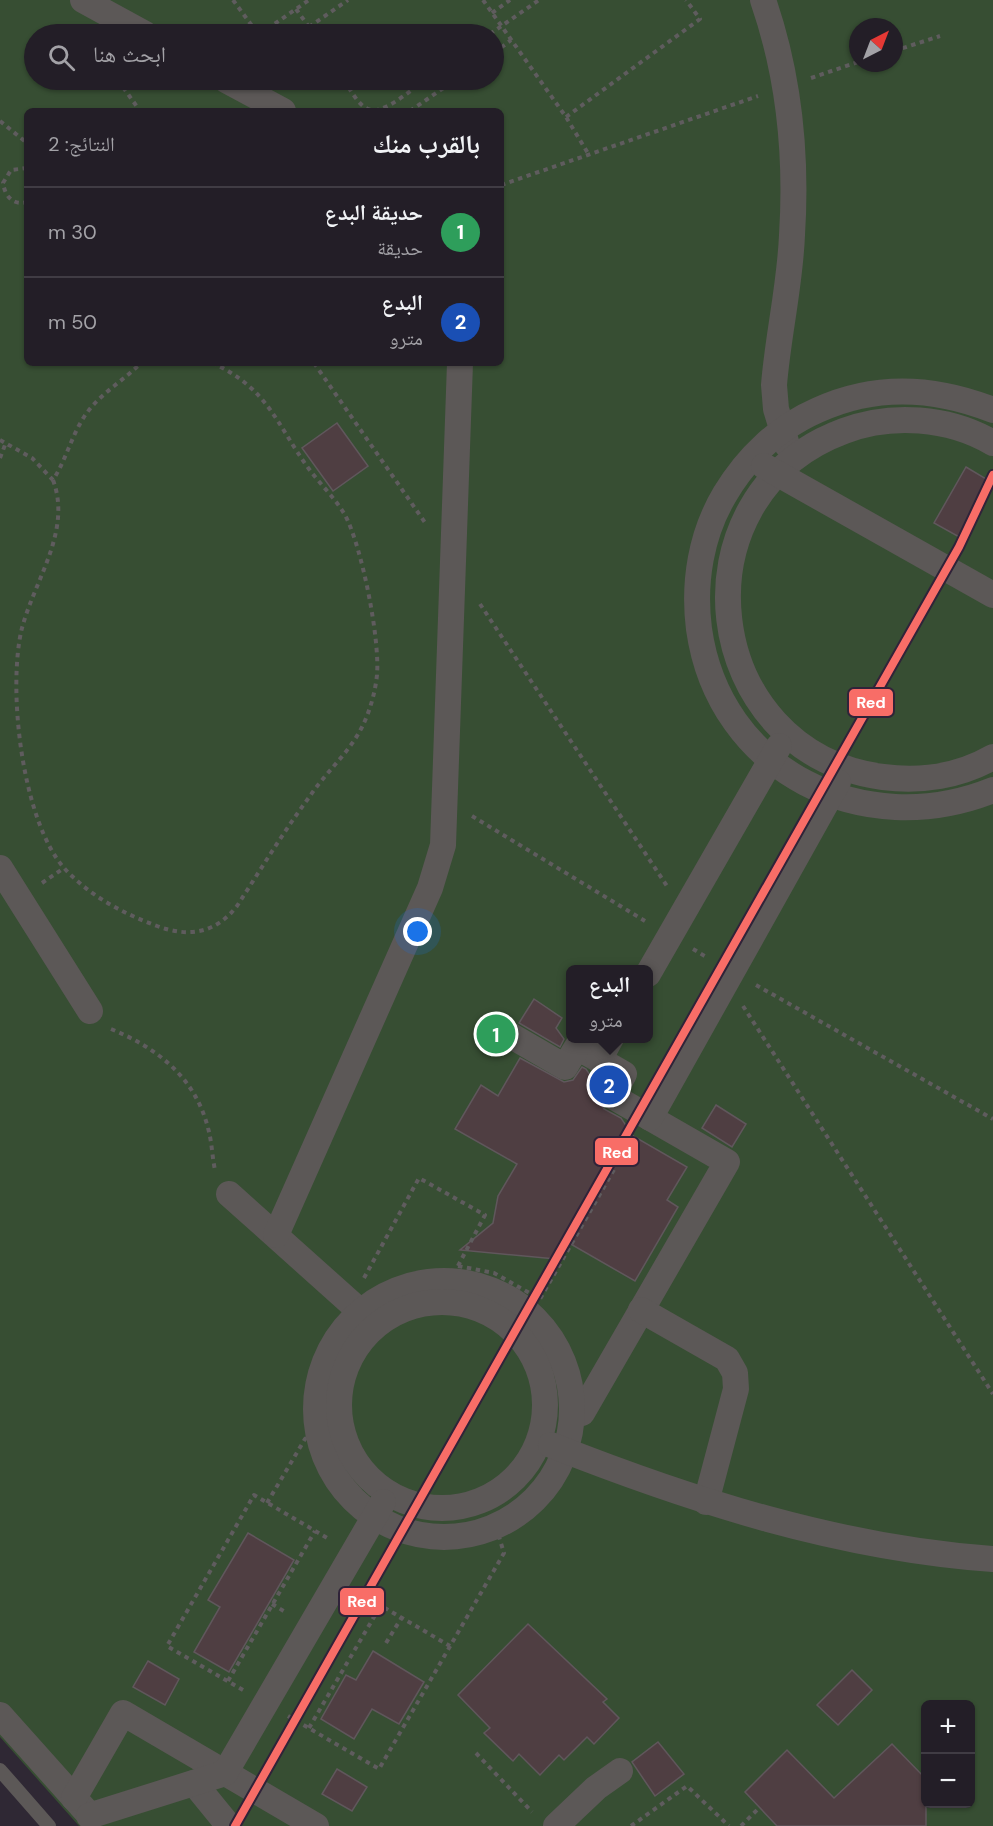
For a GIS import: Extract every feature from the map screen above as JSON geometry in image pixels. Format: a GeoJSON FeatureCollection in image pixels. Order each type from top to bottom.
{"type":"FeatureCollection","features":[{"type":"Feature","properties":{"kind":"street"},"geometry":{"type":"LineString","coordinates":[[83,0],[127,24]]}},
{"type":"Feature","properties":{"kind":"street"},"geometry":{"type":"LineString","coordinates":[[763,0],[787,86],[793,216],[774,386],[786,466]]}},
{"type":"Feature","properties":{"kind":"street"},"geometry":{"type":"LineString","coordinates":[[244,90],[277,108]]}},
{"type":"Feature","properties":{"kind":"street"},"geometry":{"type":"LineString","coordinates":[[276,1235],[437,867],[445,823],[460,366]]}},
{"type":"Feature","properties":{"kind":"street"},"geometry":{"type":"LineString","coordinates":[[993,411],[942,394],[886,392],[831,404],[781,431],[751,458],[733,480],[708,530],[697,585],[697,613],[703,650],[719,694],[751,740],[771,760],[809,785],[830,795],[886,808],[915,809],[944,806],[993,790]]}},
{"type":"Feature","properties":{"kind":"street"},"geometry":{"type":"LineString","coordinates":[[993,443],[945,424],[900,420],[855,427],[813,445],[786,466],[746,516],[729,565],[726,592],[731,635],[741,669],[753,692],[787,733],[805,747],[845,768],[870,775],[919,779],[968,769],[993,757]]}},
{"type":"Feature","properties":{"kind":"street"},"geometry":{"type":"LineString","coordinates":[[751,458],[786,466],[993,595]]}},
{"type":"Feature","properties":{"kind":"street"},"geometry":{"type":"LineString","coordinates":[[653,965],[787,733]]}},
{"type":"Feature","properties":{"kind":"street"},"geometry":{"type":"LineString","coordinates":[[647,1116],[721,991],[845,768]]}},
{"type":"Feature","properties":{"kind":"street"},"geometry":{"type":"LineString","coordinates":[[0,868],[90,1011]]}},
{"type":"Feature","properties":{"kind":"street"},"geometry":{"type":"LineString","coordinates":[[508,1034],[565,1067],[577,1047],[605,1049],[624,1074],[612,1096],[726,1162],[582,1413],[572,1411]]}},
{"type":"Feature","properties":{"kind":"street"},"geometry":{"type":"LineString","coordinates":[[229,1194],[362,1313],[362,1339],[343,1373],[339,1412],[349,1450],[359,1467],[388,1493],[424,1507],[464,1507],[482,1501],[515,1480],[527,1465],[539,1441],[546,1410],[540,1372],[501,1296]]}},
{"type":"Feature","properties":{"kind":"street"},"geometry":{"type":"LineString","coordinates":[[454,1273],[501,1296],[535,1319],[553,1343],[566,1371],[572,1411],[566,1451],[557,1471],[531,1504],[496,1527],[476,1534],[434,1537],[413,1534],[374,1517],[357,1504],[336,1478],[322,1449],[317,1428],[316,1395],[323,1364],[332,1344],[362,1313],[393,1291],[412,1284],[454,1273]]}},
{"type":"Feature","properties":{"kind":"street"},"geometry":{"type":"LineString","coordinates":[[362,1313],[431,1302],[461,1304],[501,1296]]}},
{"type":"Feature","properties":{"kind":"street"},"geometry":{"type":"LineString","coordinates":[[641,1310],[721,1354],[735,1373],[736,1389],[706,1502]]}},
{"type":"Feature","properties":{"kind":"street"},"geometry":{"type":"LineString","coordinates":[[539,1441],[706,1502],[797,1527],[861,1541],[993,1559]]}},
{"type":"Feature","properties":{"kind":"street"},"geometry":{"type":"LineString","coordinates":[[87,1813],[225,1773],[388,1493]]}},
{"type":"Feature","properties":{"kind":"street"},"geometry":{"type":"LineString","coordinates":[[87,1813],[123,1713],[316,1826]]}},
{"type":"Feature","properties":{"kind":"street"},"geometry":{"type":"LineString","coordinates":[[0,1715],[87,1813]]}},
{"type":"Feature","properties":{"kind":"street"},"geometry":{"type":"LineString","coordinates":[[546,1822],[620,1771]]}},
{"type":"Feature","properties":{"kind":"street"},"geometry":{"type":"LineString","coordinates":[[194,1783],[229,1826]]}},
{"type":"Feature","properties":{"kind":"lane"},"geometry":{"type":"LineString","coordinates":[[0,1770],[49,1826]]}},
{"type":"Feature","properties":{"kind":"path"},"geometry":{"type":"LineString","coordinates":[[233,0],[251,24]]}},
{"type":"Feature","properties":{"kind":"path"},"geometry":{"type":"LineString","coordinates":[[274,24],[309,0]]}},
{"type":"Feature","properties":{"kind":"path"},"geometry":{"type":"LineString","coordinates":[[313,24],[348,0]]}},
{"type":"Feature","properties":{"kind":"path"},"geometry":{"type":"LineString","coordinates":[[483,0],[500,24]]}},
{"type":"Feature","properties":{"kind":"path"},"geometry":{"type":"LineString","coordinates":[[492,13],[510,0]]}},
{"type":"Feature","properties":{"kind":"path"},"geometry":{"type":"LineString","coordinates":[[504,25],[539,0]]}},
{"type":"Feature","properties":{"kind":"path"},"geometry":{"type":"LineString","coordinates":[[566,117],[700,19],[686,0]]}},
{"type":"Feature","properties":{"kind":"path"},"geometry":{"type":"LineString","coordinates":[[296,9],[307,24]]}},
{"type":"Feature","properties":{"kind":"path"},"geometry":{"type":"LineString","coordinates":[[504,29],[566,117],[589,155]]}},
{"type":"Feature","properties":{"kind":"path"},"geometry":{"type":"LineString","coordinates":[[903,48],[940,36]]}},
{"type":"Feature","properties":{"kind":"path"},"geometry":{"type":"LineString","coordinates":[[504,46],[512,40]]}},
{"type":"Feature","properties":{"kind":"path"},"geometry":{"type":"LineString","coordinates":[[504,184],[849,65]]}},
{"type":"Feature","properties":{"kind":"path"},"geometry":{"type":"LineString","coordinates":[[125,90],[138,108]]}},
{"type":"Feature","properties":{"kind":"path"},"geometry":{"type":"LineString","coordinates":[[352,90],[366,108]]}},
{"type":"Feature","properties":{"kind":"path"},"geometry":{"type":"LineString","coordinates":[[387,108],[412,90]]}},
{"type":"Feature","properties":{"kind":"path"},"geometry":{"type":"LineString","coordinates":[[414,108],[440,90]]}},
{"type":"Feature","properties":{"kind":"path"},"geometry":{"type":"LineString","coordinates":[[0,121],[24,141]]}},
{"type":"Feature","properties":{"kind":"path"},"geometry":{"type":"LineString","coordinates":[[24,168],[11,170],[3,183],[8,197],[14,202],[24,202]]}},
{"type":"Feature","properties":{"kind":"path"},"geometry":{"type":"LineString","coordinates":[[53,480],[63,463],[74,435],[96,400],[137,366]]}},
{"type":"Feature","properties":{"kind":"path"},"geometry":{"type":"LineString","coordinates":[[0,441],[32,458],[53,480],[59,501],[58,524],[52,546],[22,627],[15,680],[18,732],[38,816],[52,849],[64,868],[101,899],[142,921],[176,933],[200,932],[221,922],[237,906],[310,795],[352,743],[369,710],[377,673],[377,654],[368,596],[352,532],[344,514],[302,459],[264,399],[249,384],[218,366]]}},
{"type":"Feature","properties":{"kind":"path"},"geometry":{"type":"LineString","coordinates":[[316,366],[452,562]]}},
{"type":"Feature","properties":{"kind":"path"},"geometry":{"type":"LineString","coordinates":[[0,458],[5,445]]}},
{"type":"Feature","properties":{"kind":"path"},"geometry":{"type":"LineString","coordinates":[[479,602],[684,911]]}},
{"type":"Feature","properties":{"kind":"path"},"geometry":{"type":"LineString","coordinates":[[721,991],[741,1004],[993,1394]]}},
{"type":"Feature","properties":{"kind":"path"},"geometry":{"type":"LineString","coordinates":[[90,1011],[103,1024],[133,1037],[161,1056],[185,1081],[203,1112],[215,1170],[229,1194]]}},
{"type":"Feature","properties":{"kind":"path"},"geometry":{"type":"LineString","coordinates":[[362,1313],[419,1178],[485,1215],[454,1273],[494,1273],[501,1296],[540,1299],[647,1116]]}},
{"type":"Feature","properties":{"kind":"path"},"geometry":{"type":"LineString","coordinates":[[267,1503],[305,1439],[317,1428]]}},
{"type":"Feature","properties":{"kind":"path"},"geometry":{"type":"LineString","coordinates":[[228,1681],[315,1531]]}},
{"type":"Feature","properties":{"kind":"path"},"geometry":{"type":"LineString","coordinates":[[338,1580],[450,1646]]}},
{"type":"Feature","properties":{"kind":"path"},"geometry":{"type":"LineString","coordinates":[[309,1728],[381,1605]]}},
{"type":"Feature","properties":{"kind":"path"},"geometry":{"type":"LineString","coordinates":[[386,1643],[402,1617]]}},
{"type":"Feature","properties":{"kind":"path"},"geometry":{"type":"LineString","coordinates":[[476,1753],[546,1822]]}},
{"type":"Feature","properties":{"kind":"path"},"geometry":{"type":"LineString","coordinates":[[631,1826],[687,1786],[729,1826]]}},
{"type":"Feature","properties":{"kind":"path"},"geometry":{"type":"LineString","coordinates":[[741,1826],[757,1810]]}},
{"type":"Feature","properties":{"kind":"green space"},"geometry":{"type":"Polygon","coordinates":[[[0,0],[993,0],[993,1826],[79,1826],[0,1737],[0,0]]]}},
{"type":"Feature","properties":{"kind":"building"},"geometry":{"type":"Polygon","coordinates":[[[337,423],[368,466],[333,491],[302,448],[337,423]]]}},
{"type":"Feature","properties":{"kind":"building"},"geometry":{"type":"Polygon","coordinates":[[[966,467],[993,483],[961,538],[934,523],[966,467]]]}},
{"type":"Feature","properties":{"kind":"building"},"geometry":{"type":"Polygon","coordinates":[[[534,999],[562,1018],[556,1028],[564,1039],[560,1047],[519,1023],[534,999]]]}},
{"type":"Feature","properties":{"kind":"building"},"geometry":{"type":"Polygon","coordinates":[[[520,1058],[564,1082],[573,1080],[582,1067],[586,1069],[599,1088],[597,1097],[604,1109],[621,1118],[633,1136],[687,1167],[667,1200],[678,1207],[635,1281],[569,1243],[556,1259],[460,1250],[493,1223],[498,1196],[517,1164],[455,1129],[481,1085],[498,1096],[520,1058]]]}},
{"type":"Feature","properties":{"kind":"building"},"geometry":{"type":"Polygon","coordinates":[[[716,1105],[746,1124],[732,1147],[702,1128],[716,1105]]]}},
{"type":"Feature","properties":{"kind":"building"},"geometry":{"type":"Polygon","coordinates":[[[248,1533],[294,1560],[229,1672],[194,1652],[220,1607],[208,1600],[248,1533]]]}},
{"type":"Feature","properties":{"kind":"building"},"geometry":{"type":"Polygon","coordinates":[[[528,1624],[607,1699],[603,1702],[619,1718],[594,1744],[587,1737],[564,1760],[559,1755],[540,1775],[519,1754],[513,1761],[484,1733],[490,1728],[458,1695],[528,1624]]]}},
{"type":"Feature","properties":{"kind":"building"},"geometry":{"type":"Polygon","coordinates":[[[373,1651],[424,1682],[399,1724],[372,1709],[354,1739],[321,1719],[346,1675],[356,1680],[373,1651]]]}},
{"type":"Feature","properties":{"kind":"building"},"geometry":{"type":"Polygon","coordinates":[[[148,1661],[179,1679],[165,1705],[133,1687],[148,1661]]]}},
{"type":"Feature","properties":{"kind":"building"},"geometry":{"type":"Polygon","coordinates":[[[852,1670],[872,1690],[838,1725],[817,1705],[852,1670]]]}},
{"type":"Feature","properties":{"kind":"building"},"geometry":{"type":"Polygon","coordinates":[[[658,1742],[684,1774],[655,1796],[632,1762],[658,1742]]]}},
{"type":"Feature","properties":{"kind":"building"},"geometry":{"type":"Polygon","coordinates":[[[892,1744],[921,1774],[921,1808],[926,1808],[926,1826],[777,1826],[745,1792],[787,1750],[834,1798],[892,1744]]]}},
{"type":"Feature","properties":{"kind":"building"},"geometry":{"type":"Polygon","coordinates":[[[337,1769],[367,1787],[352,1811],[322,1794],[337,1769]]]}},
{"type":"Feature","properties":{"kind":"transit line","name":"Red"},"geometry":{"type":"LineString","coordinates":[[235,1826],[959,547],[993,475]]}},
{"type":"Feature","properties":{"kind":"place","name":"حديقة البدع"},"geometry":{"type":"Point","coordinates":[496,1034]}},
{"type":"Feature","properties":{"kind":"place","name":"البدع"},"geometry":{"type":"Point","coordinates":[609,1085]}}]}
